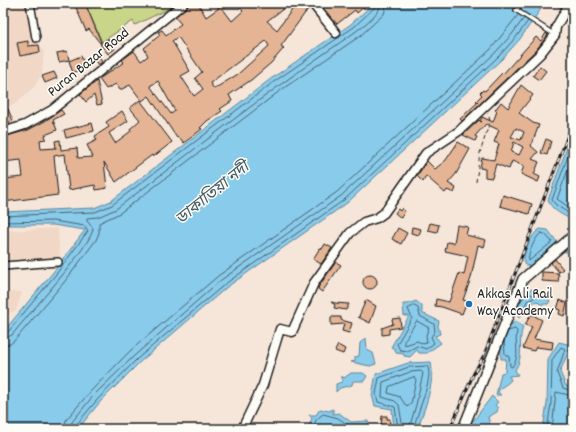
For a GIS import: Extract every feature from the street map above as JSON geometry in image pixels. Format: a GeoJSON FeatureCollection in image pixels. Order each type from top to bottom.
{"type":"FeatureCollection","features":[{"type":"Feature","properties":{"kind":"main road"},"geometry":{"type":"LineString","coordinates":[[462,429],[523,279],[573,236]]}},
{"type":"Feature","properties":{"kind":"street"},"geometry":{"type":"LineString","coordinates":[[30,3],[36,38]]}},
{"type":"Feature","properties":{"kind":"street","name":"Puran Bazar Road"},"geometry":{"type":"LineString","coordinates":[[3,132],[25,125],[52,110],[184,3]]}},
{"type":"Feature","properties":{"kind":"street"},"geometry":{"type":"LineString","coordinates":[[312,3],[336,33]]}},
{"type":"Feature","properties":{"kind":"street"},"geometry":{"type":"LineString","coordinates":[[242,429],[264,385],[280,330],[292,332],[314,283],[350,233],[364,222],[377,218],[384,213],[426,153],[459,131],[540,54],[555,35],[556,27],[568,6]]}},
{"type":"Feature","properties":{"kind":"street"},"geometry":{"type":"LineString","coordinates":[[3,266],[58,262]]}},
{"type":"Feature","properties":{"kind":"lane"},"geometry":{"type":"LineString","coordinates":[[522,3],[516,10],[555,35]]}},
{"type":"Feature","properties":{"kind":"lane"},"geometry":{"type":"LineString","coordinates":[[558,3],[568,6]]}},
{"type":"Feature","properties":{"kind":"path"},"geometry":{"type":"LineString","coordinates":[[476,182],[480,152],[490,121],[485,107]]}},
{"type":"Feature","properties":{"kind":"shaded area"},"geometry":{"type":"Polygon","coordinates":[[[3,3],[29,3],[33,33],[44,52],[42,73],[35,86],[14,105],[3,107],[3,3]]]}},
{"type":"Feature","properties":{"kind":"shaded area"},"geometry":{"type":"Polygon","coordinates":[[[58,228],[60,259],[6,262],[5,231],[58,228]]]}},
{"type":"Feature","properties":{"kind":"shaded area"},"geometry":{"type":"Polygon","coordinates":[[[3,292],[22,292],[16,311],[3,314],[3,292]]]}},
{"type":"Feature","properties":{"kind":"green space"},"geometry":{"type":"Polygon","coordinates":[[[85,3],[180,3],[135,25],[133,21],[102,42],[85,3]]]}},
{"type":"Feature","properties":{"kind":"water","name":"ডাকাতিয়া নদী"},"geometry":{"type":"Polygon","coordinates":[[[374,3],[545,3],[520,39],[502,59],[347,203],[227,287],[140,362],[100,402],[78,429],[3,429],[3,332],[54,271],[85,230],[53,225],[3,225],[3,212],[94,208],[111,201],[272,78],[351,24],[374,3]]]}},
{"type":"Feature","properties":{"kind":"water"},"geometry":{"type":"Polygon","coordinates":[[[573,131],[573,220],[555,210],[548,200],[573,131]]]}},
{"type":"Feature","properties":{"kind":"water"},"geometry":{"type":"Polygon","coordinates":[[[540,229],[548,230],[557,242],[532,265],[527,266],[524,264],[524,255],[533,235],[540,229]]]}},
{"type":"Feature","properties":{"kind":"water"},"geometry":{"type":"Polygon","coordinates":[[[573,240],[573,253],[560,251],[573,240]]]}},
{"type":"Feature","properties":{"kind":"water"},"geometry":{"type":"Polygon","coordinates":[[[532,289],[550,301],[548,304],[540,304],[537,301],[530,304],[528,312],[522,314],[519,318],[515,310],[521,292],[532,289]]]}},
{"type":"Feature","properties":{"kind":"water"},"geometry":{"type":"Polygon","coordinates":[[[416,301],[422,306],[422,313],[439,321],[438,326],[440,334],[435,336],[441,343],[427,353],[419,353],[417,350],[410,357],[404,356],[404,354],[396,353],[395,349],[391,347],[409,316],[404,316],[403,304],[416,301]]]}},
{"type":"Feature","properties":{"kind":"water"},"geometry":{"type":"Polygon","coordinates":[[[516,321],[523,327],[521,333],[520,359],[515,370],[518,375],[509,376],[511,380],[498,392],[501,395],[496,395],[501,373],[505,372],[506,359],[501,359],[500,333],[516,321]]]}},
{"type":"Feature","properties":{"kind":"water"},"geometry":{"type":"Polygon","coordinates":[[[366,338],[367,350],[373,353],[376,364],[370,366],[351,362],[355,361],[355,357],[359,356],[360,343],[366,338]]]}},
{"type":"Feature","properties":{"kind":"water"},"geometry":{"type":"Polygon","coordinates":[[[559,342],[571,345],[560,372],[566,386],[573,387],[573,429],[543,429],[547,403],[548,359],[559,342]]]}},
{"type":"Feature","properties":{"kind":"water"},"geometry":{"type":"Polygon","coordinates":[[[431,362],[432,379],[426,405],[417,429],[394,429],[392,409],[375,406],[372,395],[376,374],[408,363],[431,362]]]}},
{"type":"Feature","properties":{"kind":"water"},"geometry":{"type":"Polygon","coordinates":[[[351,373],[363,373],[367,376],[364,381],[353,381],[352,385],[340,388],[336,392],[336,384],[342,382],[342,376],[344,378],[351,373]]]}},
{"type":"Feature","properties":{"kind":"water"},"geometry":{"type":"Polygon","coordinates":[[[492,396],[498,402],[495,405],[498,408],[497,412],[488,417],[489,427],[464,429],[473,421],[492,396]]]}},
{"type":"Feature","properties":{"kind":"water"},"geometry":{"type":"Polygon","coordinates":[[[320,409],[329,411],[333,409],[333,414],[339,413],[351,422],[368,421],[369,429],[308,429],[312,418],[309,415],[316,415],[320,409]]]}},
{"type":"Feature","properties":{"kind":"building"},"geometry":{"type":"Polygon","coordinates":[[[74,3],[85,3],[101,42],[100,43],[89,29],[86,31],[74,3]]]}},
{"type":"Feature","properties":{"kind":"building"},"geometry":{"type":"Polygon","coordinates":[[[191,3],[198,3],[206,17],[219,8],[215,3],[230,3],[223,9],[232,21],[243,11],[236,3],[285,3],[287,6],[267,21],[277,30],[297,3],[301,3],[308,9],[281,46],[284,48],[271,63],[251,80],[229,95],[232,101],[220,109],[222,111],[207,121],[200,128],[202,129],[184,143],[179,137],[177,138],[149,96],[142,101],[130,85],[120,90],[116,84],[106,89],[99,79],[124,62],[122,60],[134,51],[141,61],[148,56],[144,48],[160,35],[158,32],[162,30],[166,35],[181,24],[175,17],[191,3]],[[178,37],[172,41],[190,71],[181,76],[194,96],[203,89],[195,78],[202,72],[178,37]],[[266,41],[210,83],[214,89],[238,74],[269,46],[266,41]],[[158,81],[150,86],[171,114],[175,111],[158,81]]]}},
{"type":"Feature","properties":{"kind":"building"},"geometry":{"type":"Polygon","coordinates":[[[319,3],[368,3],[357,13],[355,10],[337,24],[319,3]]]}},
{"type":"Feature","properties":{"kind":"building"},"geometry":{"type":"Polygon","coordinates":[[[546,33],[548,35],[536,50],[462,121],[460,119],[478,102],[476,101],[482,95],[480,93],[483,90],[485,91],[502,73],[503,74],[536,37],[541,41],[546,33]]]}},
{"type":"Feature","properties":{"kind":"building"},"geometry":{"type":"Polygon","coordinates":[[[108,39],[115,49],[108,54],[100,44],[108,39]]]}},
{"type":"Feature","properties":{"kind":"building"},"geometry":{"type":"Polygon","coordinates":[[[28,41],[28,46],[39,45],[40,52],[20,56],[17,43],[28,41]]]}},
{"type":"Feature","properties":{"kind":"building"},"geometry":{"type":"Polygon","coordinates":[[[67,51],[69,60],[59,62],[57,53],[67,51]]]}},
{"type":"Feature","properties":{"kind":"building"},"geometry":{"type":"Polygon","coordinates":[[[96,52],[102,62],[98,65],[91,55],[96,52]]]}},
{"type":"Feature","properties":{"kind":"building"},"geometry":{"type":"Polygon","coordinates":[[[81,56],[85,67],[73,73],[69,61],[81,56]]]}},
{"type":"Feature","properties":{"kind":"building"},"geometry":{"type":"Polygon","coordinates":[[[540,66],[546,71],[539,80],[533,76],[540,66]]]}},
{"type":"Feature","properties":{"kind":"building"},"geometry":{"type":"Polygon","coordinates":[[[54,72],[57,78],[45,83],[42,76],[54,72]]]}},
{"type":"Feature","properties":{"kind":"building"},"geometry":{"type":"Polygon","coordinates":[[[97,81],[102,104],[97,105],[94,95],[86,102],[80,94],[97,81]]]}},
{"type":"Feature","properties":{"kind":"building"},"geometry":{"type":"Polygon","coordinates":[[[521,85],[533,95],[519,113],[533,123],[539,125],[531,146],[538,152],[532,159],[539,162],[534,174],[540,177],[538,182],[521,174],[524,166],[512,161],[509,169],[496,164],[492,178],[485,177],[485,169],[480,168],[482,158],[494,160],[499,144],[494,142],[499,130],[486,124],[475,136],[477,137],[475,141],[463,135],[479,120],[480,121],[482,117],[493,122],[497,111],[495,110],[501,102],[508,108],[521,85]],[[516,128],[511,137],[521,140],[524,132],[516,128]],[[514,142],[511,152],[519,155],[523,147],[514,142]]]}},
{"type":"Feature","properties":{"kind":"building"},"geometry":{"type":"Polygon","coordinates":[[[140,100],[172,142],[153,157],[152,155],[116,182],[104,162],[107,188],[96,190],[95,185],[69,190],[65,154],[54,156],[58,195],[3,202],[3,179],[23,177],[21,160],[3,162],[3,137],[28,130],[61,110],[64,114],[53,120],[57,130],[45,135],[46,139],[40,140],[41,149],[56,148],[55,141],[60,140],[61,150],[77,148],[78,158],[93,157],[87,145],[97,140],[95,136],[109,127],[106,122],[122,111],[128,121],[109,133],[115,143],[131,131],[130,129],[140,120],[130,108],[140,100]]]}},
{"type":"Feature","properties":{"kind":"building"},"geometry":{"type":"Polygon","coordinates":[[[8,109],[13,121],[7,123],[3,111],[8,109]]]}},
{"type":"Feature","properties":{"kind":"building"},"geometry":{"type":"Polygon","coordinates":[[[92,123],[94,131],[66,138],[64,130],[92,123]]]}},
{"type":"Feature","properties":{"kind":"building"},"geometry":{"type":"Polygon","coordinates":[[[546,139],[551,141],[547,155],[541,153],[546,139]]]}},
{"type":"Feature","properties":{"kind":"building"},"geometry":{"type":"Polygon","coordinates":[[[458,142],[470,149],[456,174],[448,183],[456,188],[454,193],[447,190],[445,193],[426,176],[423,182],[417,176],[427,161],[435,169],[446,160],[458,142]]]}},
{"type":"Feature","properties":{"kind":"building"},"geometry":{"type":"Polygon","coordinates":[[[503,195],[532,204],[529,214],[500,206],[503,195]]]}},
{"type":"Feature","properties":{"kind":"building"},"geometry":{"type":"Polygon","coordinates":[[[402,208],[405,211],[401,218],[395,213],[398,209],[400,211],[402,208]]]}},
{"type":"Feature","properties":{"kind":"building"},"geometry":{"type":"Polygon","coordinates":[[[430,223],[439,225],[437,232],[428,230],[430,223]]]}},
{"type":"Feature","properties":{"kind":"building"},"geometry":{"type":"Polygon","coordinates":[[[457,225],[468,227],[466,235],[486,240],[484,247],[478,245],[471,278],[463,300],[467,301],[462,314],[435,306],[436,299],[449,302],[459,273],[464,275],[468,256],[445,251],[447,242],[454,243],[457,225]]]}},
{"type":"Feature","properties":{"kind":"building"},"geometry":{"type":"Polygon","coordinates":[[[412,227],[421,229],[419,235],[411,233],[412,227]]]}},
{"type":"Feature","properties":{"kind":"building"},"geometry":{"type":"Polygon","coordinates":[[[398,228],[407,233],[401,244],[392,239],[398,228]]]}},
{"type":"Feature","properties":{"kind":"building"},"geometry":{"type":"Polygon","coordinates":[[[325,244],[332,248],[321,264],[313,259],[320,248],[322,249],[325,244]]]}},
{"type":"Feature","properties":{"kind":"building"},"geometry":{"type":"Polygon","coordinates":[[[555,259],[563,269],[559,272],[551,263],[555,259]]]}},
{"type":"Feature","properties":{"kind":"building"},"geometry":{"type":"Polygon","coordinates":[[[336,262],[341,265],[322,292],[318,289],[319,286],[336,262]]]}},
{"type":"Feature","properties":{"kind":"building"},"geometry":{"type":"Polygon","coordinates":[[[542,272],[559,273],[557,275],[559,275],[558,282],[542,281],[542,272]]]}},
{"type":"Feature","properties":{"kind":"building"},"geometry":{"type":"Polygon","coordinates":[[[367,275],[373,275],[377,279],[377,285],[373,289],[367,289],[363,285],[363,279],[367,275]]]}},
{"type":"Feature","properties":{"kind":"building"},"geometry":{"type":"Polygon","coordinates":[[[366,300],[376,306],[370,323],[358,317],[360,317],[359,316],[366,300]]]}},
{"type":"Feature","properties":{"kind":"building"},"geometry":{"type":"Polygon","coordinates":[[[560,300],[567,303],[564,316],[559,314],[560,310],[557,309],[560,300]]]}},
{"type":"Feature","properties":{"kind":"building"},"geometry":{"type":"Polygon","coordinates":[[[331,302],[349,304],[346,310],[334,308],[335,305],[331,302]]]}},
{"type":"Feature","properties":{"kind":"building"},"geometry":{"type":"Polygon","coordinates":[[[531,314],[542,320],[534,339],[553,342],[552,349],[536,347],[534,351],[523,348],[532,327],[525,325],[531,314]]]}},
{"type":"Feature","properties":{"kind":"building"},"geometry":{"type":"Polygon","coordinates":[[[331,317],[341,317],[341,320],[352,323],[349,333],[342,331],[344,324],[331,325],[331,317]]]}},
{"type":"Feature","properties":{"kind":"building"},"geometry":{"type":"Polygon","coordinates":[[[400,318],[401,327],[389,329],[389,334],[382,335],[382,328],[393,324],[392,319],[400,318]]]}},
{"type":"Feature","properties":{"kind":"building"},"geometry":{"type":"Polygon","coordinates":[[[338,345],[345,349],[343,354],[335,351],[338,345]]]}},
{"type":"Feature","properties":{"kind":"building"},"geometry":{"type":"Polygon","coordinates":[[[382,416],[387,416],[387,419],[390,419],[389,429],[385,429],[385,426],[381,426],[382,416]]]}},
{"type":"Feature","properties":{"kind":"railway"},"geometry":{"type":"LineString","coordinates":[[450,429],[473,375],[484,355],[573,122]]}},
{"type":"Feature","properties":{"kind":"place","name":"Akkas Ali Rail Way Academy"},"geometry":{"type":"Point","coordinates":[469,304]}}]}
